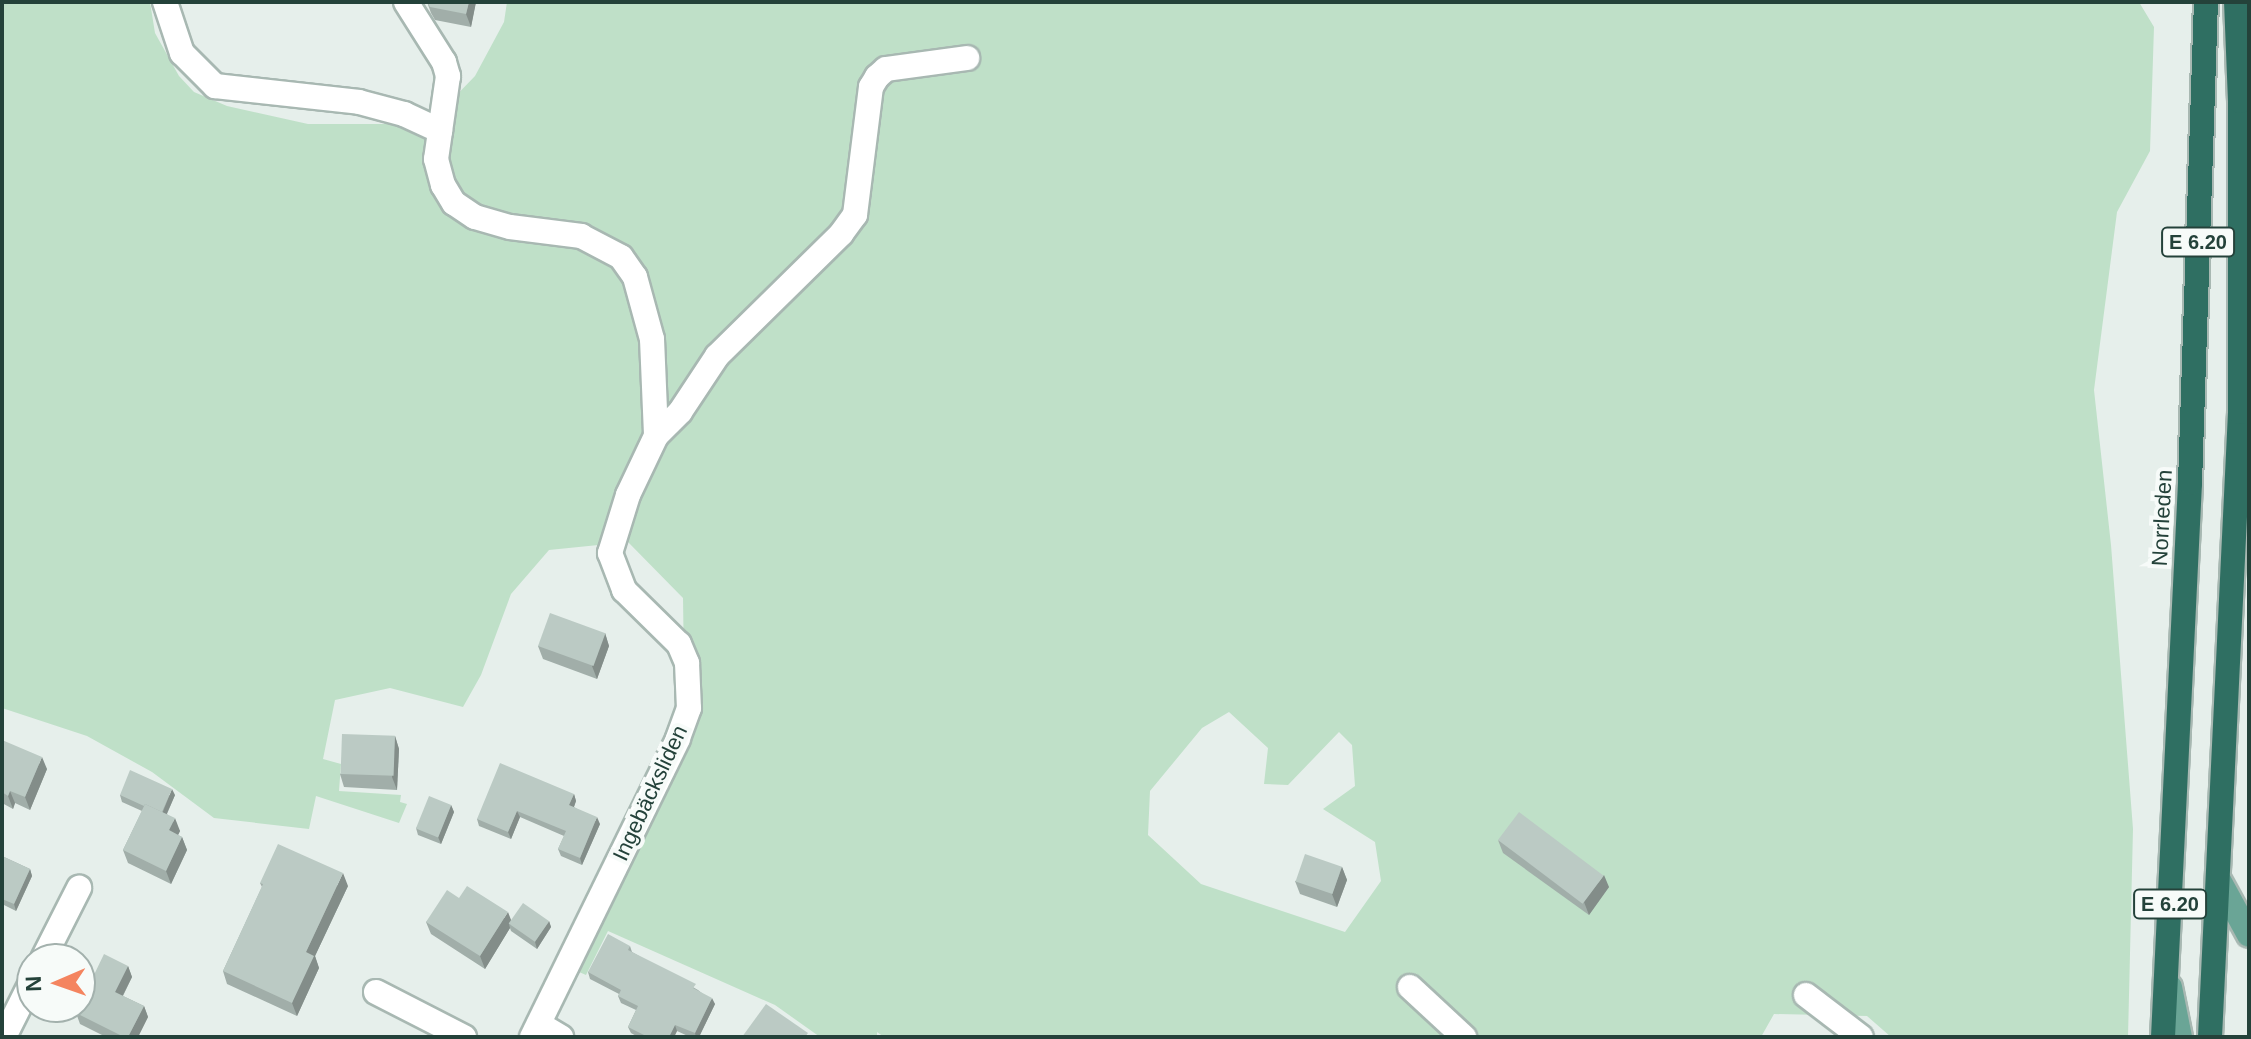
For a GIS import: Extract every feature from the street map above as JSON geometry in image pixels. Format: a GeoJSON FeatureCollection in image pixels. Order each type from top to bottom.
{"type":"FeatureCollection","features":[{"type":"Feature","properties":{"kind":"highway","name":"Norrleden"},"geometry":{"type":"LineString","coordinates":[[2163,1037],[2190,483],[2206,2]]}},
{"type":"Feature","properties":{"kind":"highway","name":"E 6.20"},"geometry":{"type":"LineString","coordinates":[[2210,1037],[2220,882],[2240,412],[2240,115],[2236,2]]}},
{"type":"Feature","properties":{"kind":"main road"},"geometry":{"type":"LineString","coordinates":[[2220,882],[2249,935]]}},
{"type":"Feature","properties":{"kind":"main road"},"geometry":{"type":"LineString","coordinates":[[2167,969],[2180,1037]]}},
{"type":"Feature","properties":{"kind":"street"},"geometry":{"type":"LineString","coordinates":[[165,2],[182,53],[215,86],[254,93],[330,96],[404,114],[440,131]]}},
{"type":"Feature","properties":{"kind":"street","name":"Ingebäcksliden"},"geometry":{"type":"LineString","coordinates":[[406,2],[437,50],[448,76],[436,159],[443,185],[459,207],[475,217],[510,227],[581,236],[621,257],[635,277],[647,311],[652,339],[656,436],[615,528],[611,561],[624,590],[679,644],[687,663],[689,708],[678,739],[535,1030],[561,1037]]}},
{"type":"Feature","properties":{"kind":"street"},"geometry":{"type":"LineString","coordinates":[[656,436],[680,412],[717,356],[841,234],[855,215],[871,87],[877,77],[886,69],[967,58]]}},
{"type":"Feature","properties":{"kind":"street"},"geometry":{"type":"LineString","coordinates":[[51,943],[79,888]]}},
{"type":"Feature","properties":{"kind":"street"},"geometry":{"type":"LineString","coordinates":[[1410,987],[1464,1037]]}},
{"type":"Feature","properties":{"kind":"street"},"geometry":{"type":"LineString","coordinates":[[376,992],[464,1037]]}},
{"type":"Feature","properties":{"kind":"street"},"geometry":{"type":"LineString","coordinates":[[1806,995],[1861,1037]]}},
{"type":"Feature","properties":{"kind":"street"},"geometry":{"type":"LineString","coordinates":[[4,1037],[16,1013]]}},
{"type":"Feature","properties":{"kind":"green space"},"geometry":{"type":"Polygon","coordinates":[[[2,2],[150,2],[155,33],[179,76],[194,92],[227,106],[308,124],[386,124],[414,119],[446,106],[475,76],[504,22],[507,2],[2139,2],[2154,27],[2150,151],[2117,212],[2094,390],[2111,545],[2133,829],[2128,1037],[1891,1037],[1867,1016],[1774,1014],[1761,1037],[884,1037],[877,1032],[877,1037],[820,1037],[775,1005],[608,931],[586,975],[579,972],[601,914],[685,739],[683,598],[628,542],[549,550],[511,594],[481,675],[463,707],[390,688],[335,700],[323,759],[341,764],[339,791],[401,795],[400,802],[407,804],[399,823],[316,796],[309,829],[214,818],[152,772],[87,736],[2,708],[2,2]],[[1229,712],[1202,728],[1150,791],[1148,835],[1201,884],[1345,932],[1381,881],[1375,842],[1323,809],[1355,786],[1352,745],[1339,732],[1288,785],[1264,784],[1268,748],[1229,712]]]}},
{"type":"Feature","properties":{"kind":"building"},"geometry":{"type":"Polygon","coordinates":[[[427,2],[469,2],[466,14],[430,7],[427,2]]]}},
{"type":"Feature","properties":{"kind":"building"},"geometry":{"type":"Polygon","coordinates":[[[550,613],[605,633],[593,666],[538,646],[550,613]]]}},
{"type":"Feature","properties":{"kind":"building"},"geometry":{"type":"Polygon","coordinates":[[[342,734],[395,736],[394,776],[341,774],[342,734]]]}},
{"type":"Feature","properties":{"kind":"building"},"geometry":{"type":"Polygon","coordinates":[[[2,740],[42,757],[25,797],[10,791],[8,796],[2,792],[2,740]]]}},
{"type":"Feature","properties":{"kind":"building"},"geometry":{"type":"Polygon","coordinates":[[[500,763],[574,794],[569,805],[597,817],[580,858],[558,849],[566,831],[517,811],[508,832],[477,819],[500,763]]]}},
{"type":"Feature","properties":{"kind":"building"},"geometry":{"type":"Polygon","coordinates":[[[130,770],[172,789],[162,812],[120,795],[130,770]]]}},
{"type":"Feature","properties":{"kind":"building"},"geometry":{"type":"Polygon","coordinates":[[[429,796],[451,805],[438,837],[416,828],[429,796]]]}},
{"type":"Feature","properties":{"kind":"building"},"geometry":{"type":"Polygon","coordinates":[[[145,804],[175,818],[169,830],[182,837],[166,871],[123,850],[145,804]]]}},
{"type":"Feature","properties":{"kind":"building"},"geometry":{"type":"Polygon","coordinates":[[[1519,812],[1604,876],[1583,904],[1498,840],[1519,812]]]}},
{"type":"Feature","properties":{"kind":"building"},"geometry":{"type":"Polygon","coordinates":[[[278,844],[343,873],[306,952],[314,956],[292,1003],[223,971],[278,844]]]}},
{"type":"Feature","properties":{"kind":"building"},"geometry":{"type":"Polygon","coordinates":[[[1305,854],[1342,867],[1332,894],[1296,881],[1305,854]]]}},
{"type":"Feature","properties":{"kind":"building"},"geometry":{"type":"Polygon","coordinates":[[[2,856],[30,869],[14,904],[2,899],[2,856]]]}},
{"type":"Feature","properties":{"kind":"building"},"geometry":{"type":"Polygon","coordinates":[[[467,886],[508,912],[480,956],[426,922],[447,890],[459,898],[467,886]]]}},
{"type":"Feature","properties":{"kind":"building"},"geometry":{"type":"Polygon","coordinates":[[[523,903],[549,921],[535,942],[509,923],[523,903]]]}},
{"type":"Feature","properties":{"kind":"building"},"geometry":{"type":"Polygon","coordinates":[[[608,934],[630,946],[628,950],[696,984],[693,988],[712,998],[695,1033],[675,1025],[669,1037],[648,1037],[628,1027],[638,1006],[618,996],[621,990],[588,972],[608,934]]]}},
{"type":"Feature","properties":{"kind":"building"},"geometry":{"type":"Polygon","coordinates":[[[104,954],[128,966],[115,992],[144,1006],[128,1037],[96,1023],[96,971],[104,954]]]}},
{"type":"Feature","properties":{"kind":"building"},"geometry":{"type":"Polygon","coordinates":[[[766,1004],[808,1033],[805,1037],[742,1037],[766,1004]]]}}]}
